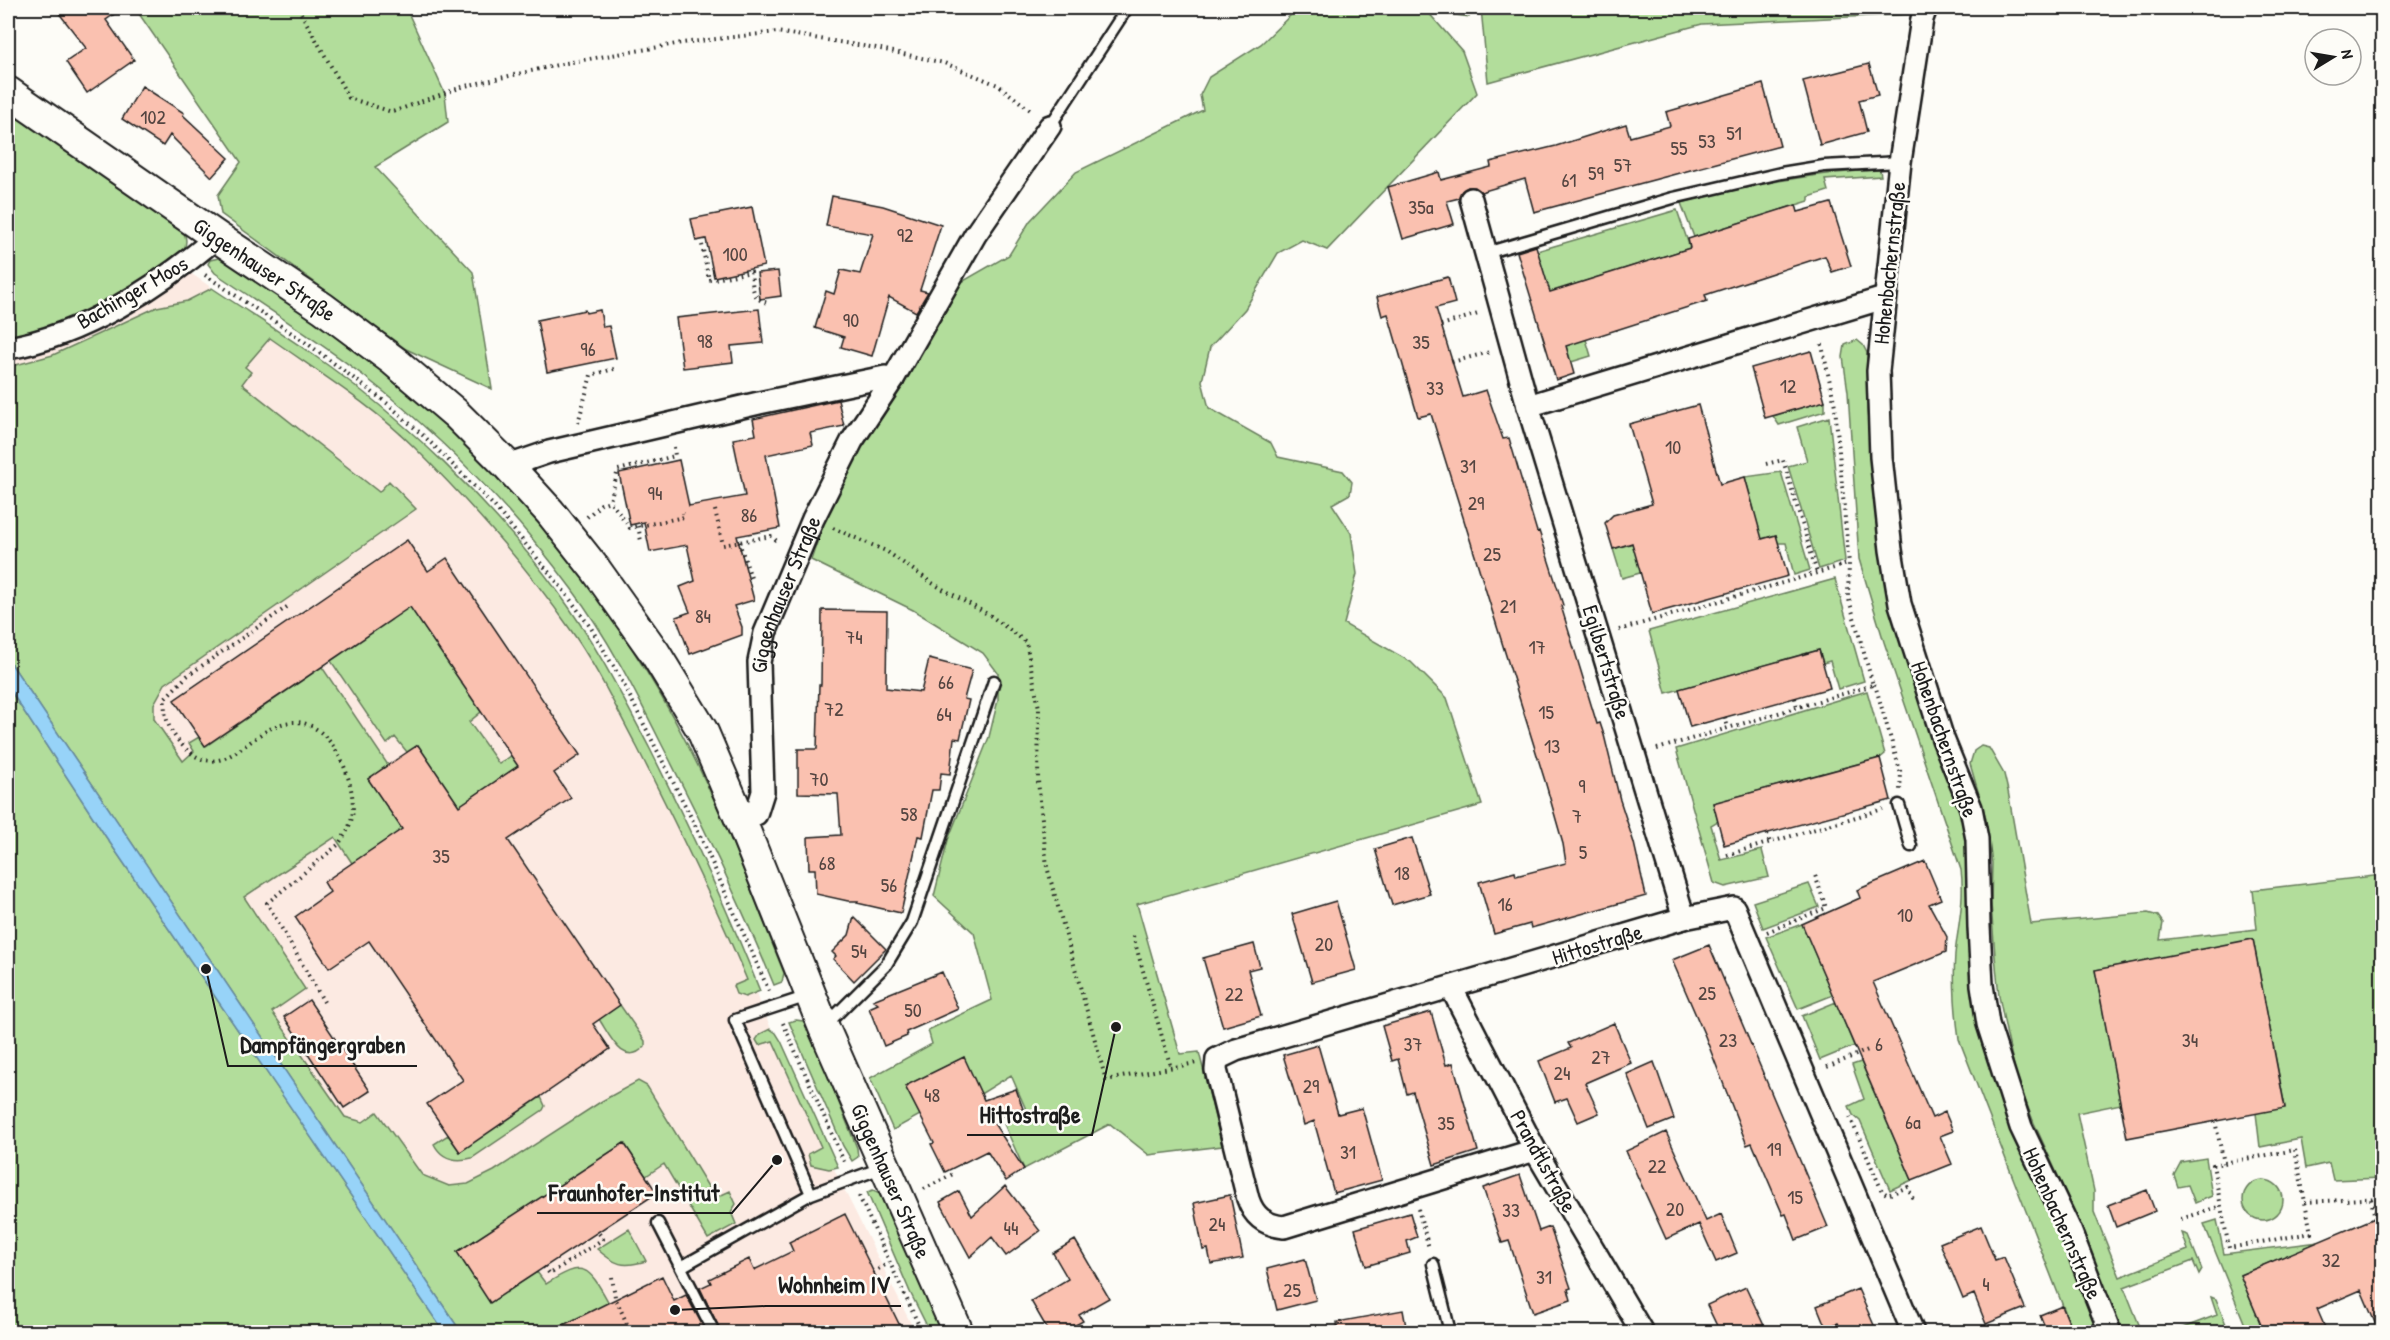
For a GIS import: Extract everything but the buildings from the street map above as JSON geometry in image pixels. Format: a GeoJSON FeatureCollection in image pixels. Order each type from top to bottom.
{"type":"FeatureCollection","features":[{"type":"Feature","properties":{"kind":"main road","name":"Giggenhauser Straße"},"geometry":{"type":"LineString","coordinates":[[8,92],[323,308],[394,361],[455,413],[508,466],[550,512],[590,562],[655,653],[702,730],[824,1028],[958,1332]]}},
{"type":"Feature","properties":{"kind":"street","name":"Hohenbachernstraße"},"geometry":{"type":"LineString","coordinates":[[1924,13],[1900,162],[1878,371],[1881,457],[1891,550],[1900,604],[1910,637],[1943,739],[1971,808],[1977,839],[1982,985],[1988,1023],[2021,1127],[2070,1230],[2110,1332]]}},
{"type":"Feature","properties":{"kind":"street","name":"Giggenhauser Straße"},"geometry":{"type":"LineString","coordinates":[[741,821],[758,811],[763,792],[759,680],[761,648],[765,633],[813,519],[852,441],[893,379],[975,235],[1050,126]]}},
{"type":"Feature","properties":{"kind":"street","name":"Egilbertstraße"},"geometry":{"type":"LineString","coordinates":[[1471,199],[1528,406],[1684,918]]}},
{"type":"Feature","properties":{"kind":"street","name":"Bachinger Moos"},"geometry":{"type":"LineString","coordinates":[[8,348],[66,330],[100,316],[154,285],[217,237]]}},
{"type":"Feature","properties":{"kind":"street"},"geometry":{"type":"LineString","coordinates":[[1528,406],[1884,298]]}},
{"type":"Feature","properties":{"kind":"street"},"geometry":{"type":"LineString","coordinates":[[508,466],[549,452],[775,399],[885,377],[893,379]]}},
{"type":"Feature","properties":{"kind":"street","name":"Hittostraße"},"geometry":{"type":"LineString","coordinates":[[1217,1059],[1236,1050],[1684,918],[1734,908],[1913,1332]]}},
{"type":"Feature","properties":{"kind":"street","name":"Prandtlstraße"},"geometry":{"type":"LineString","coordinates":[[1451,987],[1535,1150],[1642,1332]]}},
{"type":"Feature","properties":{"kind":"street"},"geometry":{"type":"LineString","coordinates":[[1217,1059],[1216,1070],[1248,1199],[1252,1211],[1270,1226],[1284,1227],[1535,1150]]}},
{"type":"Feature","properties":{"kind":"lane"},"geometry":{"type":"LineString","coordinates":[[1050,126],[1127,8]]}},
{"type":"Feature","properties":{"kind":"lane","name":"Hohenbachernstraße"},"geometry":{"type":"LineString","coordinates":[[1486,253],[1673,198],[1781,173],[1824,166],[1900,162]]}},
{"type":"Feature","properties":{"kind":"lane"},"geometry":{"type":"LineString","coordinates":[[824,1028],[886,965],[912,922],[994,681]]}},
{"type":"Feature","properties":{"kind":"lane"},"geometry":{"type":"LineString","coordinates":[[1899,805],[1911,846]]}},
{"type":"Feature","properties":{"kind":"lane"},"geometry":{"type":"LineString","coordinates":[[810,995],[735,1020],[811,1194]]}},
{"type":"Feature","properties":{"kind":"lane"},"geometry":{"type":"LineString","coordinates":[[681,1267],[811,1194],[884,1167]]}},
{"type":"Feature","properties":{"kind":"lane"},"geometry":{"type":"LineString","coordinates":[[658,1223],[714,1332]]}},
{"type":"Feature","properties":{"kind":"lane"},"geometry":{"type":"LineString","coordinates":[[1433,1264],[1450,1332]]}},
{"type":"Feature","properties":{"kind":"path"},"geometry":{"type":"LineString","coordinates":[[298,8],[349,98],[392,112],[465,86],[566,63],[682,43],[777,32],[876,48],[944,63],[998,85],[1050,126]]}},
{"type":"Feature","properties":{"kind":"path"},"geometry":{"type":"LineString","coordinates":[[702,245],[709,280],[751,272],[756,298],[769,303]]}},
{"type":"Feature","properties":{"kind":"path"},"geometry":{"type":"LineString","coordinates":[[189,260],[206,275],[308,344],[396,411],[428,440],[494,506],[561,587],[591,628],[628,693],[698,831],[889,1263],[922,1332]]}},
{"type":"Feature","properties":{"kind":"path"},"geometry":{"type":"LineString","coordinates":[[1441,325],[1482,313]]}},
{"type":"Feature","properties":{"kind":"path"},"geometry":{"type":"LineString","coordinates":[[1727,855],[1899,805],[1901,774],[1848,596],[1849,564],[1835,406],[1821,339]]}},
{"type":"Feature","properties":{"kind":"path"},"geometry":{"type":"LineString","coordinates":[[1452,362],[1494,352]]}},
{"type":"Feature","properties":{"kind":"path"},"geometry":{"type":"LineString","coordinates":[[576,433],[591,375],[618,369]]}},
{"type":"Feature","properties":{"kind":"path"},"geometry":{"type":"LineString","coordinates":[[610,501],[618,470],[675,456],[673,443]]}},
{"type":"Feature","properties":{"kind":"path"},"geometry":{"type":"LineString","coordinates":[[1766,464],[1783,460],[1817,573]]}},
{"type":"Feature","properties":{"kind":"path"},"geometry":{"type":"LineString","coordinates":[[580,524],[601,504],[610,501]]}},
{"type":"Feature","properties":{"kind":"path"},"geometry":{"type":"LineString","coordinates":[[610,501],[626,519],[630,528],[684,517],[683,513]]}},
{"type":"Feature","properties":{"kind":"path"},"geometry":{"type":"LineString","coordinates":[[716,510],[723,545],[771,536],[798,557]]}},
{"type":"Feature","properties":{"kind":"path"},"geometry":{"type":"LineString","coordinates":[[638,526],[641,541]]}},
{"type":"Feature","properties":{"kind":"path"},"geometry":{"type":"LineString","coordinates":[[739,542],[751,578]]}},
{"type":"Feature","properties":{"kind":"path"},"geometry":{"type":"LineString","coordinates":[[1610,633],[1688,607],[1849,564]]}},
{"type":"Feature","properties":{"kind":"path"},"geometry":{"type":"LineString","coordinates":[[287,607],[187,676],[165,698],[164,710],[175,738],[198,759],[218,762],[280,724],[304,722],[321,731],[347,771],[353,801],[352,817],[346,834],[338,845],[267,903],[324,1002]]}},
{"type":"Feature","properties":{"kind":"path"},"geometry":{"type":"LineString","coordinates":[[1647,752],[1873,685]]}},
{"type":"Feature","properties":{"kind":"path"},"geometry":{"type":"LineString","coordinates":[[1795,698],[1797,706]]}},
{"type":"Feature","properties":{"kind":"path"},"geometry":{"type":"LineString","coordinates":[[1725,717],[1728,728]]}},
{"type":"Feature","properties":{"kind":"path"},"geometry":{"type":"LineString","coordinates":[[1847,812],[1849,819]]}},
{"type":"Feature","properties":{"kind":"path"},"geometry":{"type":"LineString","coordinates":[[1767,834],[1770,843]]}},
{"type":"Feature","properties":{"kind":"path"},"geometry":{"type":"LineString","coordinates":[[1758,935],[1807,919],[1826,908],[1815,875]]}},
{"type":"Feature","properties":{"kind":"path"},"geometry":{"type":"LineString","coordinates":[[1062,923],[1106,1080],[1217,1059]]}},
{"type":"Feature","properties":{"kind":"path"},"geometry":{"type":"LineString","coordinates":[[1133,936],[1171,1068]]}},
{"type":"Feature","properties":{"kind":"path"},"geometry":{"type":"LineString","coordinates":[[1804,1077],[1868,1050]]}},
{"type":"Feature","properties":{"kind":"path"},"geometry":{"type":"LineString","coordinates":[[1845,1108],[1882,1191],[1888,1194],[1908,1187],[1913,1199]]}},
{"type":"Feature","properties":{"kind":"path"},"geometry":{"type":"LineString","coordinates":[[2215,1121],[2224,1163]]}},
{"type":"Feature","properties":{"kind":"path"},"geometry":{"type":"LineString","coordinates":[[2295,1150],[2311,1233],[2229,1248],[2213,1165],[2224,1163],[2295,1150]]}},
{"type":"Feature","properties":{"kind":"path"},"geometry":{"type":"LineString","coordinates":[[923,1189],[955,1173]]}},
{"type":"Feature","properties":{"kind":"path"},"geometry":{"type":"LineString","coordinates":[[1412,1188],[1433,1264]]}},
{"type":"Feature","properties":{"kind":"path"},"geometry":{"type":"LineString","coordinates":[[2305,1202],[2382,1198]]}},
{"type":"Feature","properties":{"kind":"path"},"geometry":{"type":"LineString","coordinates":[[2371,1199],[2375,1218]]}},
{"type":"Feature","properties":{"kind":"path"},"geometry":{"type":"LineString","coordinates":[[2181,1219],[2221,1206]]}},
{"type":"Feature","properties":{"kind":"path"},"geometry":{"type":"LineString","coordinates":[[544,1267],[550,1274],[583,1253],[603,1239],[598,1232]]}},
{"type":"Feature","properties":{"kind":"path"},"geometry":{"type":"LineString","coordinates":[[873,1272],[889,1263]]}},
{"type":"Feature","properties":{"kind":"path"},"geometry":{"type":"LineString","coordinates":[[612,1277],[615,1297],[627,1324]]}},
{"type":"Feature","properties":{"kind":"shaded area"},"geometry":{"type":"Polygon","coordinates":[[[186,270],[289,341],[433,459],[498,528],[591,651],[719,903],[774,1036],[835,1171],[915,1332],[491,1332],[8,628],[8,359],[45,352],[100,328],[159,295],[186,270]]]}},
{"type":"Feature","properties":{"kind":"green space"},"geometry":{"type":"Polygon","coordinates":[[[135,8],[406,8],[445,94],[448,122],[375,167],[473,272],[492,389],[406,349],[221,214],[218,195],[241,162],[135,8]]]}},
{"type":"Feature","properties":{"kind":"green space"},"geometry":{"type":"Polygon","coordinates":[[[1298,8],[1469,8],[1469,17],[1427,11],[1462,51],[1477,93],[1327,250],[1302,240],[1278,253],[1245,309],[1210,347],[1202,381],[1209,408],[1271,443],[1278,457],[1343,471],[1352,482],[1350,494],[1332,504],[1351,533],[1357,574],[1344,624],[1411,662],[1447,698],[1482,805],[1137,904],[1180,1054],[1199,1052],[1222,1146],[1149,1155],[1110,1124],[1024,1169],[1004,1124],[1028,1114],[1011,1075],[971,1100],[964,1057],[905,1086],[920,1115],[893,1130],[870,1078],[932,1044],[928,1030],[992,1000],[974,933],[934,896],[948,840],[989,737],[998,700],[998,673],[983,653],[913,610],[811,560],[833,496],[960,283],[1009,255],[1030,221],[1076,172],[1203,110],[1200,95],[1209,77],[1261,44],[1298,8]]]}},
{"type":"Feature","properties":{"kind":"green space"},"geometry":{"type":"Polygon","coordinates":[[[1481,8],[1914,8],[1912,14],[1702,24],[1488,82],[1481,8]]]}},
{"type":"Feature","properties":{"kind":"green space"},"geometry":{"type":"Polygon","coordinates":[[[8,109],[182,227],[186,241],[177,259],[130,292],[65,324],[8,342],[8,109]]]}},
{"type":"Feature","properties":{"kind":"green space"},"geometry":{"type":"Polygon","coordinates":[[[1880,170],[1881,176],[1825,180],[1828,191],[1809,197],[1809,201],[1694,237],[1681,203],[1780,181],[1880,170]]]}},
{"type":"Feature","properties":{"kind":"green space"},"geometry":{"type":"Polygon","coordinates":[[[1677,210],[1690,248],[1570,286],[1591,356],[1571,362],[1537,251],[1677,210]]]}},
{"type":"Feature","properties":{"kind":"green space"},"geometry":{"type":"Polygon","coordinates":[[[223,257],[349,345],[410,392],[498,473],[553,538],[627,641],[658,690],[685,740],[710,791],[743,869],[784,973],[782,982],[774,985],[706,834],[620,665],[597,626],[549,559],[475,475],[393,399],[328,349],[215,273],[208,264],[210,260],[223,257]]]}},
{"type":"Feature","properties":{"kind":"green space"},"geometry":{"type":"Polygon","coordinates":[[[212,288],[312,354],[380,405],[475,494],[532,558],[571,611],[618,688],[708,869],[760,991],[745,997],[736,994],[733,986],[747,980],[652,776],[588,657],[535,581],[456,490],[398,432],[363,403],[270,338],[245,367],[251,372],[242,384],[379,492],[389,481],[416,509],[165,684],[154,704],[154,719],[183,761],[194,751],[189,743],[199,737],[206,746],[322,667],[388,765],[368,779],[409,839],[352,863],[335,837],[244,897],[305,989],[272,1012],[345,1117],[363,1122],[377,1112],[422,1175],[449,1186],[468,1184],[494,1171],[602,1101],[638,1081],[647,1086],[715,1198],[730,1191],[736,1204],[731,1212],[736,1224],[708,1239],[664,1164],[646,1176],[624,1143],[457,1252],[490,1302],[537,1272],[546,1284],[569,1271],[578,1269],[590,1274],[609,1303],[565,1325],[564,1332],[461,1332],[8,659],[8,367],[53,355],[157,307],[187,301],[212,288]]]}},
{"type":"Feature","properties":{"kind":"green space"},"geometry":{"type":"Polygon","coordinates":[[[1857,340],[1867,353],[1867,410],[1874,482],[1968,838],[1972,873],[1969,967],[1979,1035],[2004,1110],[2058,1229],[2099,1332],[2073,1332],[1959,1039],[1954,976],[1962,902],[1961,870],[1884,642],[1859,559],[1848,392],[1843,357],[1845,345],[1857,340]]]}},
{"type":"Feature","properties":{"kind":"green space"},"geometry":{"type":"Polygon","coordinates":[[[1825,401],[1825,411],[1779,425],[1773,416],[1825,401]]]}},
{"type":"Feature","properties":{"kind":"green space"},"geometry":{"type":"Polygon","coordinates":[[[1829,417],[1845,561],[1819,569],[1788,466],[1807,461],[1797,427],[1829,417]]]}},
{"type":"Feature","properties":{"kind":"green space"},"geometry":{"type":"Polygon","coordinates":[[[1781,472],[1810,570],[1794,575],[1786,543],[1778,543],[1776,535],[1622,578],[1613,549],[1754,509],[1745,477],[1781,472]]]}},
{"type":"Feature","properties":{"kind":"green space"},"geometry":{"type":"Polygon","coordinates":[[[1835,579],[1864,681],[1838,689],[1830,661],[1823,663],[1819,650],[1666,693],[1649,631],[1835,579]]]}},
{"type":"Feature","properties":{"kind":"green space"},"geometry":{"type":"Polygon","coordinates":[[[399,590],[481,712],[469,722],[499,764],[511,756],[518,766],[459,806],[418,745],[407,752],[395,737],[387,744],[331,661],[391,620],[399,590]]]}},
{"type":"Feature","properties":{"kind":"green space"},"geometry":{"type":"Polygon","coordinates":[[[8,687],[106,837],[444,1332],[8,1332],[8,687]]]}},
{"type":"Feature","properties":{"kind":"green space"},"geometry":{"type":"Polygon","coordinates":[[[1867,691],[1885,754],[1880,758],[1713,803],[1718,821],[1711,825],[1721,860],[1762,850],[1769,877],[1725,887],[1714,883],[1676,749],[1867,691]]]}},
{"type":"Feature","properties":{"kind":"green space"},"geometry":{"type":"Polygon","coordinates":[[[1981,746],[1989,748],[2004,774],[2031,924],[2148,913],[2158,916],[2163,923],[2160,940],[2257,929],[2253,890],[2382,875],[2382,1178],[2333,1180],[2329,1163],[2306,1168],[2301,1139],[2260,1147],[2256,1113],[2285,1107],[2253,940],[2095,970],[2121,1104],[2077,1113],[2094,1191],[2094,1212],[2120,1277],[2188,1250],[2182,1233],[2188,1235],[2202,1270],[2199,1275],[2193,1261],[2124,1287],[2142,1332],[2121,1332],[2075,1213],[2034,1123],[2017,1079],[1999,996],[1991,904],[1992,863],[1985,815],[1970,764],[1974,751],[1981,746]]]}},
{"type":"Feature","properties":{"kind":"green space"},"geometry":{"type":"Polygon","coordinates":[[[1809,884],[1819,907],[1763,928],[1753,902],[1809,884]]]}},
{"type":"Feature","properties":{"kind":"green space"},"geometry":{"type":"Polygon","coordinates":[[[1802,924],[1833,995],[1798,1009],[1766,937],[1802,924]]]}},
{"type":"Feature","properties":{"kind":"green space"},"geometry":{"type":"Polygon","coordinates":[[[1836,1002],[1854,1046],[1820,1060],[1802,1016],[1836,1002]]]}},
{"type":"Feature","properties":{"kind":"green space"},"geometry":{"type":"Polygon","coordinates":[[[620,1005],[645,1041],[645,1046],[630,1054],[618,1048],[599,1019],[620,1005]]]}},
{"type":"Feature","properties":{"kind":"green space"},"geometry":{"type":"Polygon","coordinates":[[[803,1021],[809,1028],[857,1148],[858,1157],[852,1161],[843,1146],[789,1022],[803,1021]]]}},
{"type":"Feature","properties":{"kind":"green space"},"geometry":{"type":"Polygon","coordinates":[[[770,1029],[781,1041],[838,1167],[829,1169],[811,1165],[808,1154],[821,1147],[773,1041],[759,1045],[756,1040],[760,1034],[770,1029]]]}},
{"type":"Feature","properties":{"kind":"green space"},"geometry":{"type":"Polygon","coordinates":[[[1861,1062],[1912,1180],[1890,1190],[1860,1121],[1853,1115],[1849,1106],[1864,1099],[1852,1065],[1861,1062]]]}},
{"type":"Feature","properties":{"kind":"green space"},"geometry":{"type":"Polygon","coordinates":[[[541,1097],[545,1106],[543,1110],[472,1158],[460,1160],[445,1157],[434,1144],[448,1135],[460,1152],[541,1097]]]}},
{"type":"Feature","properties":{"kind":"green space"},"geometry":{"type":"Polygon","coordinates":[[[2206,1158],[2212,1196],[2195,1203],[2188,1185],[2178,1187],[2174,1175],[2181,1162],[2206,1158]]]}},
{"type":"Feature","properties":{"kind":"green space"},"geometry":{"type":"Polygon","coordinates":[[[2263,1180],[2271,1181],[2277,1186],[2282,1192],[2282,1208],[2277,1214],[2271,1219],[2263,1220],[2255,1219],[2249,1214],[2244,1208],[2243,1200],[2244,1192],[2249,1186],[2255,1181],[2263,1180]]]}},
{"type":"Feature","properties":{"kind":"green space"},"geometry":{"type":"Polygon","coordinates":[[[873,1190],[878,1192],[884,1203],[942,1332],[930,1332],[910,1292],[867,1192],[873,1190]]]}},
{"type":"Feature","properties":{"kind":"green space"},"geometry":{"type":"Polygon","coordinates":[[[2217,1220],[2224,1254],[2319,1242],[2240,1275],[2264,1332],[2248,1332],[2204,1224],[2217,1220]]]}},
{"type":"Feature","properties":{"kind":"green space"},"geometry":{"type":"Polygon","coordinates":[[[629,1229],[646,1261],[620,1264],[609,1259],[597,1249],[629,1229]]]}},
{"type":"Feature","properties":{"kind":"green space"},"geometry":{"type":"Polygon","coordinates":[[[2211,1297],[2216,1299],[2229,1332],[2224,1332],[2220,1325],[2200,1332],[2172,1332],[2217,1315],[2211,1297]]]}},
{"type":"Feature","properties":{"kind":"water"},"geometry":{"type":"Polygon","coordinates":[[[8,659],[461,1332],[444,1332],[106,837],[8,687],[8,659]]]}},
{"type":"Feature","properties":{"kind":"place","name":"Dampfängergraben"},"geometry":{"type":"Point","coordinates":[206,969]}},
{"type":"Feature","properties":{"kind":"place","name":"Hittostraße"},"geometry":{"type":"Point","coordinates":[1116,1027]}},
{"type":"Feature","properties":{"kind":"place","name":"Fraunhofer-Institut"},"geometry":{"type":"Point","coordinates":[777,1160]}},
{"type":"Feature","properties":{"kind":"place","name":"Wohnheim IV"},"geometry":{"type":"Point","coordinates":[675,1310]}}]}
